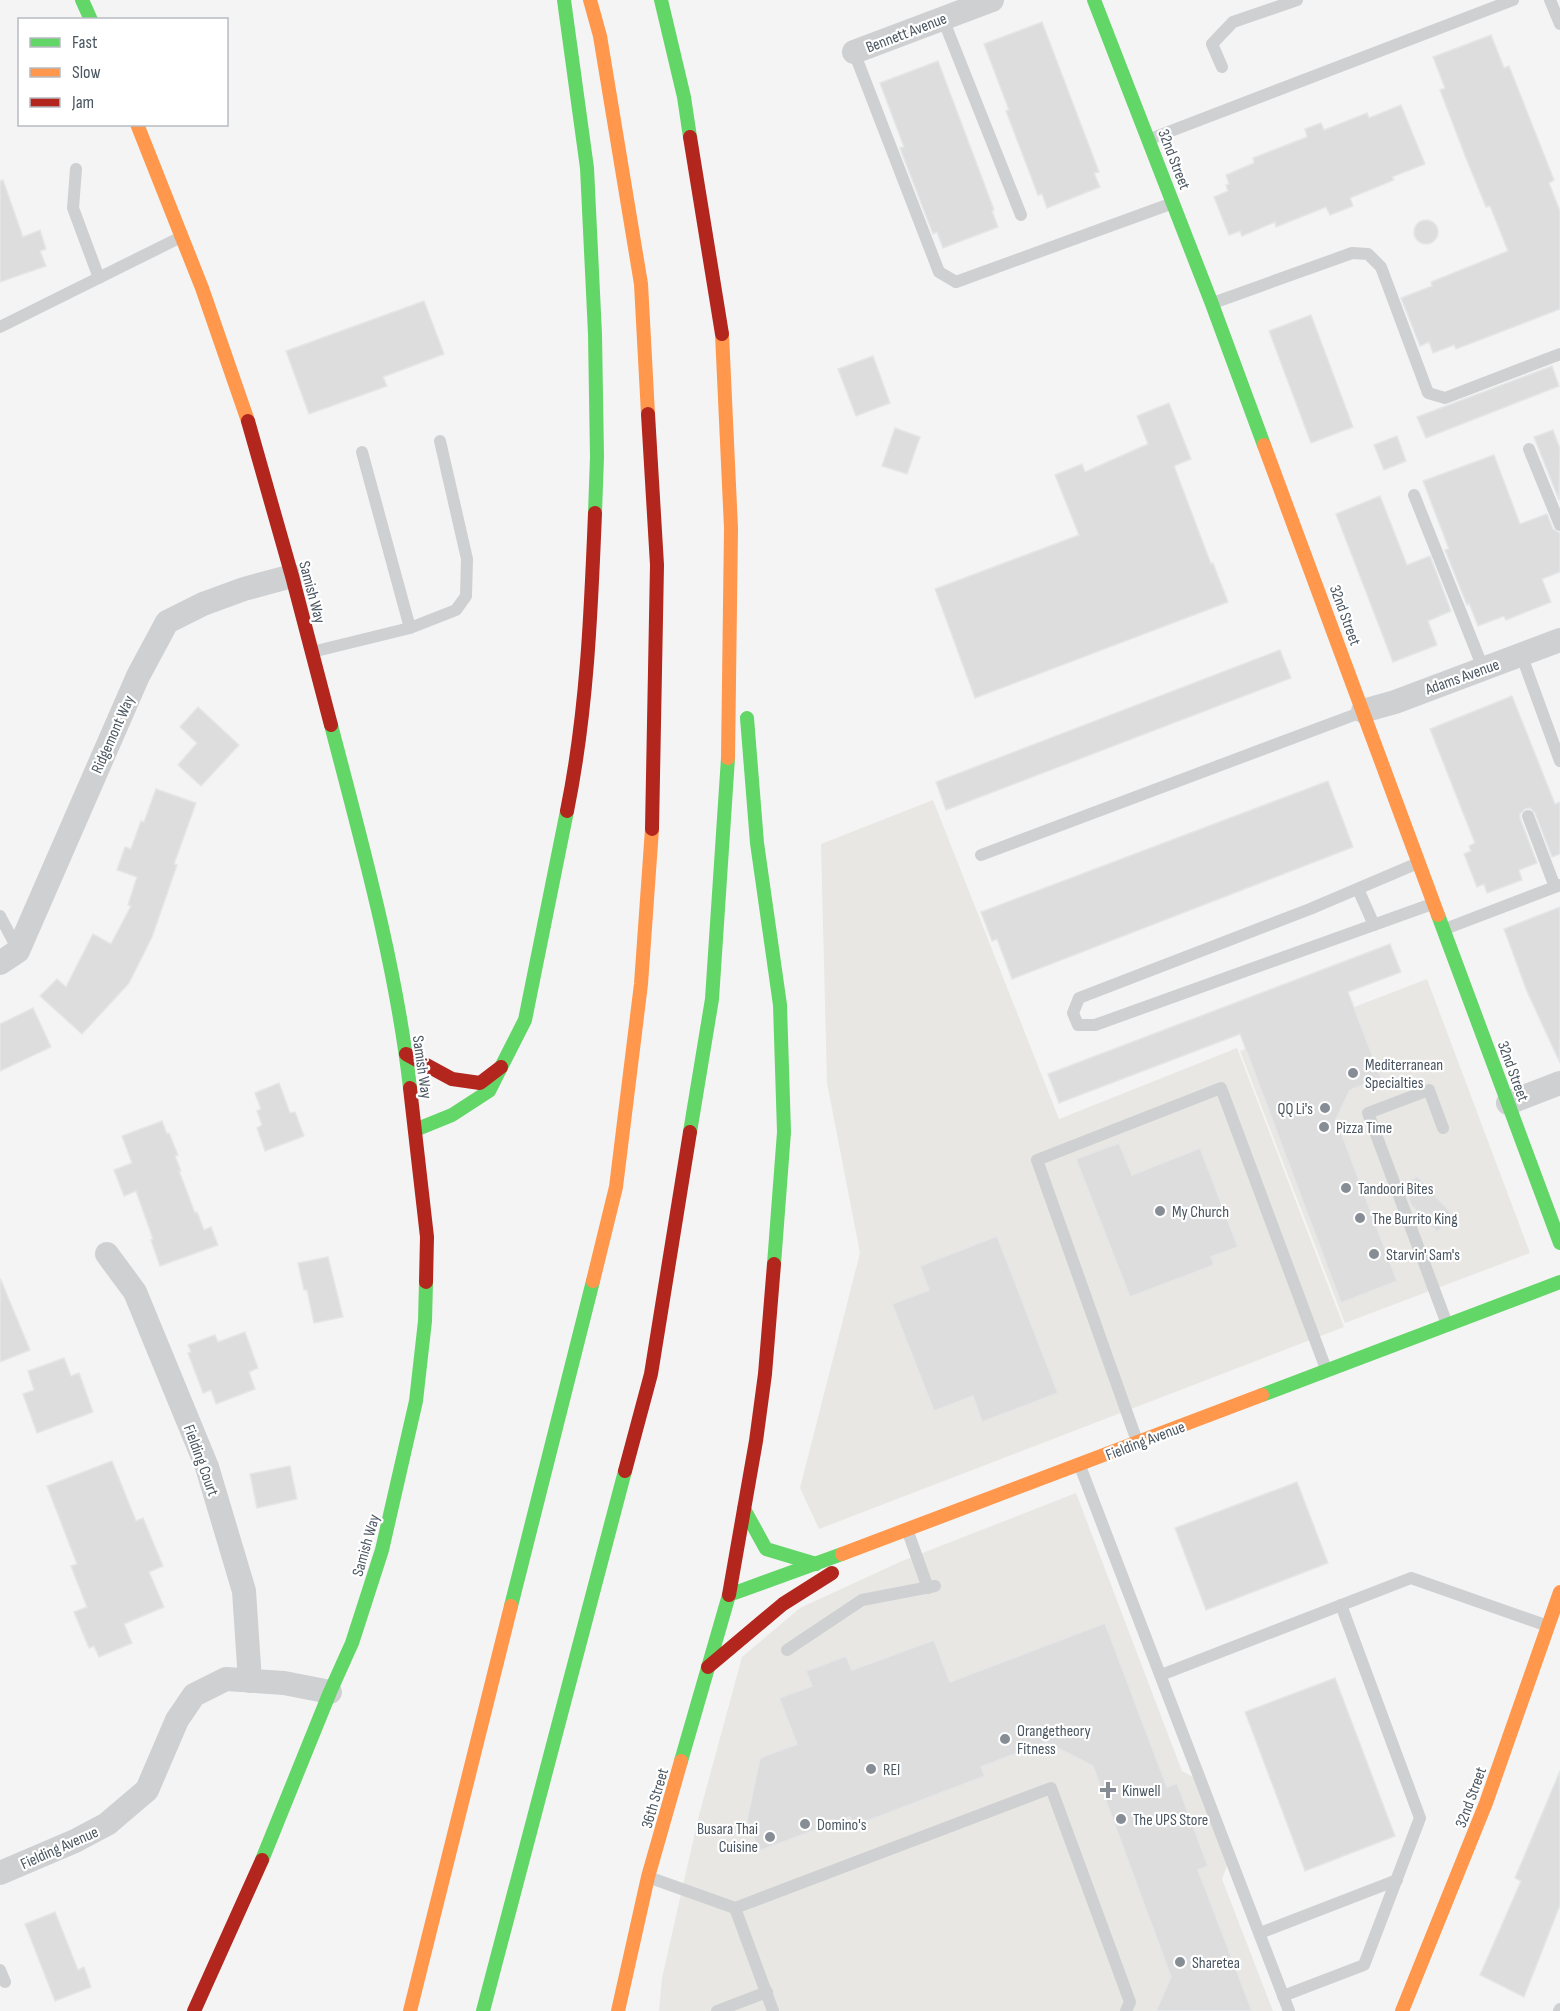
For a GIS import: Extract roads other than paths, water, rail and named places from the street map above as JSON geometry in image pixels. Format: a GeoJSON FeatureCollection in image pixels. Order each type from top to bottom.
{"type":"FeatureCollection","features":[{"type":"Feature","properties":{"kind":"main road"},"geometry":{"type":"LineString","coordinates":[[82,0],[90,18]]}},
{"type":"Feature","properties":{"kind":"main road"},"geometry":{"type":"LineString","coordinates":[[415,1130],[452,1115],[489,1091],[525,1020],[569,802],[582,711],[592,591],[597,457],[587,168],[564,0]]}},
{"type":"Feature","properties":{"kind":"main road"},"geometry":{"type":"LineString","coordinates":[[410,2011],[616,1187],[641,984],[653,814],[657,565],[641,284],[600,36],[590,0]]}},
{"type":"Feature","properties":{"kind":"main road"},"geometry":{"type":"LineString","coordinates":[[661,0],[684,98],[724,346],[731,528],[742,668]]}},
{"type":"Feature","properties":{"kind":"main road","name":"32nd Street"},"geometry":{"type":"LineString","coordinates":[[1094,0],[1212,304],[1560,1243]]}},
{"type":"Feature","properties":{"kind":"main road","name":"Samish Way"},"geometry":{"type":"LineString","coordinates":[[138,126],[202,288],[254,438],[292,576],[372,888],[394,990],[406,1054],[427,1237],[425,1321],[416,1401],[382,1550],[352,1643],[330,1692],[275,1832],[194,2011]]}},
{"type":"Feature","properties":{"kind":"main road"},"geometry":{"type":"LineString","coordinates":[[483,2011],[651,1374],[712,999],[728,759],[731,528]]}},
{"type":"Feature","properties":{"kind":"main road","name":"36th Street"},"geometry":{"type":"LineString","coordinates":[[618,2011],[648,1877],[729,1595],[756,1441],[765,1374],[784,1132],[780,1005],[757,843],[746,703]]}},
{"type":"Feature","properties":{"kind":"main road"},"geometry":{"type":"LineString","coordinates":[[406,1054],[453,1079],[480,1083],[501,1067]]}},
{"type":"Feature","properties":{"kind":"main road","name":"Fielding Avenue"},"geometry":{"type":"LineString","coordinates":[[729,1595],[901,1533],[1560,1282]]}},
{"type":"Feature","properties":{"kind":"main road"},"geometry":{"type":"LineString","coordinates":[[744,1509],[766,1549],[816,1564]]}},
{"type":"Feature","properties":{"kind":"main road"},"geometry":{"type":"LineString","coordinates":[[708,1667],[783,1604],[901,1533]]}},
{"type":"Feature","properties":{"kind":"main road","name":"32nd Street"},"geometry":{"type":"LineString","coordinates":[[1402,2011],[1468,1853],[1554,1628],[1560,1592]]}},
{"type":"Feature","properties":{"kind":"street","name":"Bennett Avenue"},"geometry":{"type":"LineString","coordinates":[[854,52],[992,0]]}},
{"type":"Feature","properties":{"kind":"street","name":"Ridgemont Way"},"geometry":{"type":"LineString","coordinates":[[9,957],[138,676],[167,622],[203,604],[292,576]]}},
{"type":"Feature","properties":{"kind":"street","name":"Adams Avenue"},"geometry":{"type":"LineString","coordinates":[[1363,711],[1395,702],[1560,640]]}},
{"type":"Feature","properties":{"kind":"street"},"geometry":{"type":"LineString","coordinates":[[1508,1103],[1560,1083]]}},
{"type":"Feature","properties":{"kind":"street","name":"Fielding Court"},"geometry":{"type":"LineString","coordinates":[[107,1254],[135,1292],[207,1467],[244,1591],[250,1681]]}},
{"type":"Feature","properties":{"kind":"street","name":"Fielding Avenue"},"geometry":{"type":"LineString","coordinates":[[0,1873],[75,1841],[107,1824],[147,1790],[177,1720],[194,1695],[226,1679],[284,1683],[330,1692]]}},
{"type":"Feature","properties":{"kind":"lane"},"geometry":{"type":"LineString","coordinates":[[1222,67],[1212,44],[1231,23],[1297,0]]}},
{"type":"Feature","properties":{"kind":"lane"},"geometry":{"type":"LineString","coordinates":[[1150,140],[1513,0]]}},
{"type":"Feature","properties":{"kind":"lane"},"geometry":{"type":"LineString","coordinates":[[1550,0],[1560,24]]}},
{"type":"Feature","properties":{"kind":"lane"},"geometry":{"type":"LineString","coordinates":[[943,19],[1021,215]]}},
{"type":"Feature","properties":{"kind":"lane"},"geometry":{"type":"LineString","coordinates":[[854,52],[939,272],[956,282],[1174,203]]}},
{"type":"Feature","properties":{"kind":"lane"},"geometry":{"type":"LineString","coordinates":[[76,169],[73,208],[99,278]]}},
{"type":"Feature","properties":{"kind":"lane"},"geometry":{"type":"LineString","coordinates":[[0,327],[182,237]]}},
{"type":"Feature","properties":{"kind":"lane"},"geometry":{"type":"LineString","coordinates":[[1212,304],[1352,253],[1368,254],[1381,267],[1428,393],[1444,398],[1560,354]]}},
{"type":"Feature","properties":{"kind":"lane"},"geometry":{"type":"LineString","coordinates":[[311,652],[410,628],[456,610],[466,596],[467,559],[440,441]]}},
{"type":"Feature","properties":{"kind":"lane"},"geometry":{"type":"LineString","coordinates":[[1529,449],[1560,525]]}},
{"type":"Feature","properties":{"kind":"lane"},"geometry":{"type":"LineString","coordinates":[[362,453],[410,628]]}},
{"type":"Feature","properties":{"kind":"lane"},"geometry":{"type":"LineString","coordinates":[[1414,495],[1483,669]]}},
{"type":"Feature","properties":{"kind":"lane"},"geometry":{"type":"LineString","coordinates":[[1521,654],[1560,761]]}},
{"type":"Feature","properties":{"kind":"lane"},"geometry":{"type":"LineString","coordinates":[[981,855],[1363,711]]}},
{"type":"Feature","properties":{"kind":"lane"},"geometry":{"type":"LineString","coordinates":[[1443,929],[1557,886],[1528,816]]}},
{"type":"Feature","properties":{"kind":"lane"},"geometry":{"type":"LineString","coordinates":[[1419,863],[1310,909],[1079,998],[1073,1013],[1078,1025],[1095,1025],[1434,903]]}},
{"type":"Feature","properties":{"kind":"lane"},"geometry":{"type":"LineString","coordinates":[[1358,889],[1374,925]]}},
{"type":"Feature","properties":{"kind":"lane"},"geometry":{"type":"LineString","coordinates":[[0,916],[9,957]]}},
{"type":"Feature","properties":{"kind":"lane"},"geometry":{"type":"LineString","coordinates":[[1138,1443],[1037,1161],[1221,1088],[1327,1370]]}},
{"type":"Feature","properties":{"kind":"lane"},"geometry":{"type":"LineString","coordinates":[[1443,1128],[1429,1090],[1368,1113],[1448,1325]]}},
{"type":"Feature","properties":{"kind":"lane"},"geometry":{"type":"LineString","coordinates":[[1080,1464],[1288,2011]]}},
{"type":"Feature","properties":{"kind":"lane"},"geometry":{"type":"LineString","coordinates":[[787,1650],[862,1600],[932,1587],[901,1533]]}},
{"type":"Feature","properties":{"kind":"lane"},"geometry":{"type":"LineString","coordinates":[[1161,1674],[1411,1578],[1554,1628]]}},
{"type":"Feature","properties":{"kind":"lane"},"geometry":{"type":"LineString","coordinates":[[1283,1996],[1364,1965],[1420,1818],[1341,1605]]}},
{"type":"Feature","properties":{"kind":"lane"},"geometry":{"type":"LineString","coordinates":[[648,1877],[735,1908],[1051,1788],[1130,2002],[1126,2011]]}},
{"type":"Feature","properties":{"kind":"lane"},"geometry":{"type":"LineString","coordinates":[[1260,1933],[1396,1880]]}},
{"type":"Feature","properties":{"kind":"lane"},"geometry":{"type":"LineString","coordinates":[[735,1908],[773,2011]]}},
{"type":"Feature","properties":{"kind":"lane"},"geometry":{"type":"LineString","coordinates":[[0,1970],[5,1982]]}},
{"type":"Feature","properties":{"kind":"lane"},"geometry":{"type":"LineString","coordinates":[[717,2011],[766,1992]]}},
{"type":"Feature","properties":{"kind":"place","name":"Mediterranean Specialties"},"geometry":{"type":"Point","coordinates":[1353,1073]}},
{"type":"Feature","properties":{"kind":"place","name":"QQ Li's"},"geometry":{"type":"Point","coordinates":[1325,1108]}},
{"type":"Feature","properties":{"kind":"place","name":"Pizza Time"},"geometry":{"type":"Point","coordinates":[1324,1127]}},
{"type":"Feature","properties":{"kind":"place","name":"Tandoori Bites"},"geometry":{"type":"Point","coordinates":[1346,1188]}},
{"type":"Feature","properties":{"kind":"place","name":"My Church"},"geometry":{"type":"Point","coordinates":[1160,1211]}},
{"type":"Feature","properties":{"kind":"place","name":"The Burrito King"},"geometry":{"type":"Point","coordinates":[1360,1218]}},
{"type":"Feature","properties":{"kind":"place","name":"Starvin' Sam's"},"geometry":{"type":"Point","coordinates":[1374,1254]}},
{"type":"Feature","properties":{"kind":"place","name":"Orangetheory Fitness"},"geometry":{"type":"Point","coordinates":[1005,1739]}},
{"type":"Feature","properties":{"kind":"place","name":"REI"},"geometry":{"type":"Point","coordinates":[871,1769]}},
{"type":"Feature","properties":{"kind":"place","name":"Kinwell"},"geometry":{"type":"Point","coordinates":[1108,1790]}},
{"type":"Feature","properties":{"kind":"place","name":"The UPS Store"},"geometry":{"type":"Point","coordinates":[1121,1819]}},
{"type":"Feature","properties":{"kind":"place","name":"Domino's"},"geometry":{"type":"Point","coordinates":[805,1824]}},
{"type":"Feature","properties":{"kind":"place","name":"Busara Thai Cuisine"},"geometry":{"type":"Point","coordinates":[770,1837]}},
{"type":"Feature","properties":{"kind":"place","name":"Sharetea"},"geometry":{"type":"Point","coordinates":[1180,1962]}}]}
